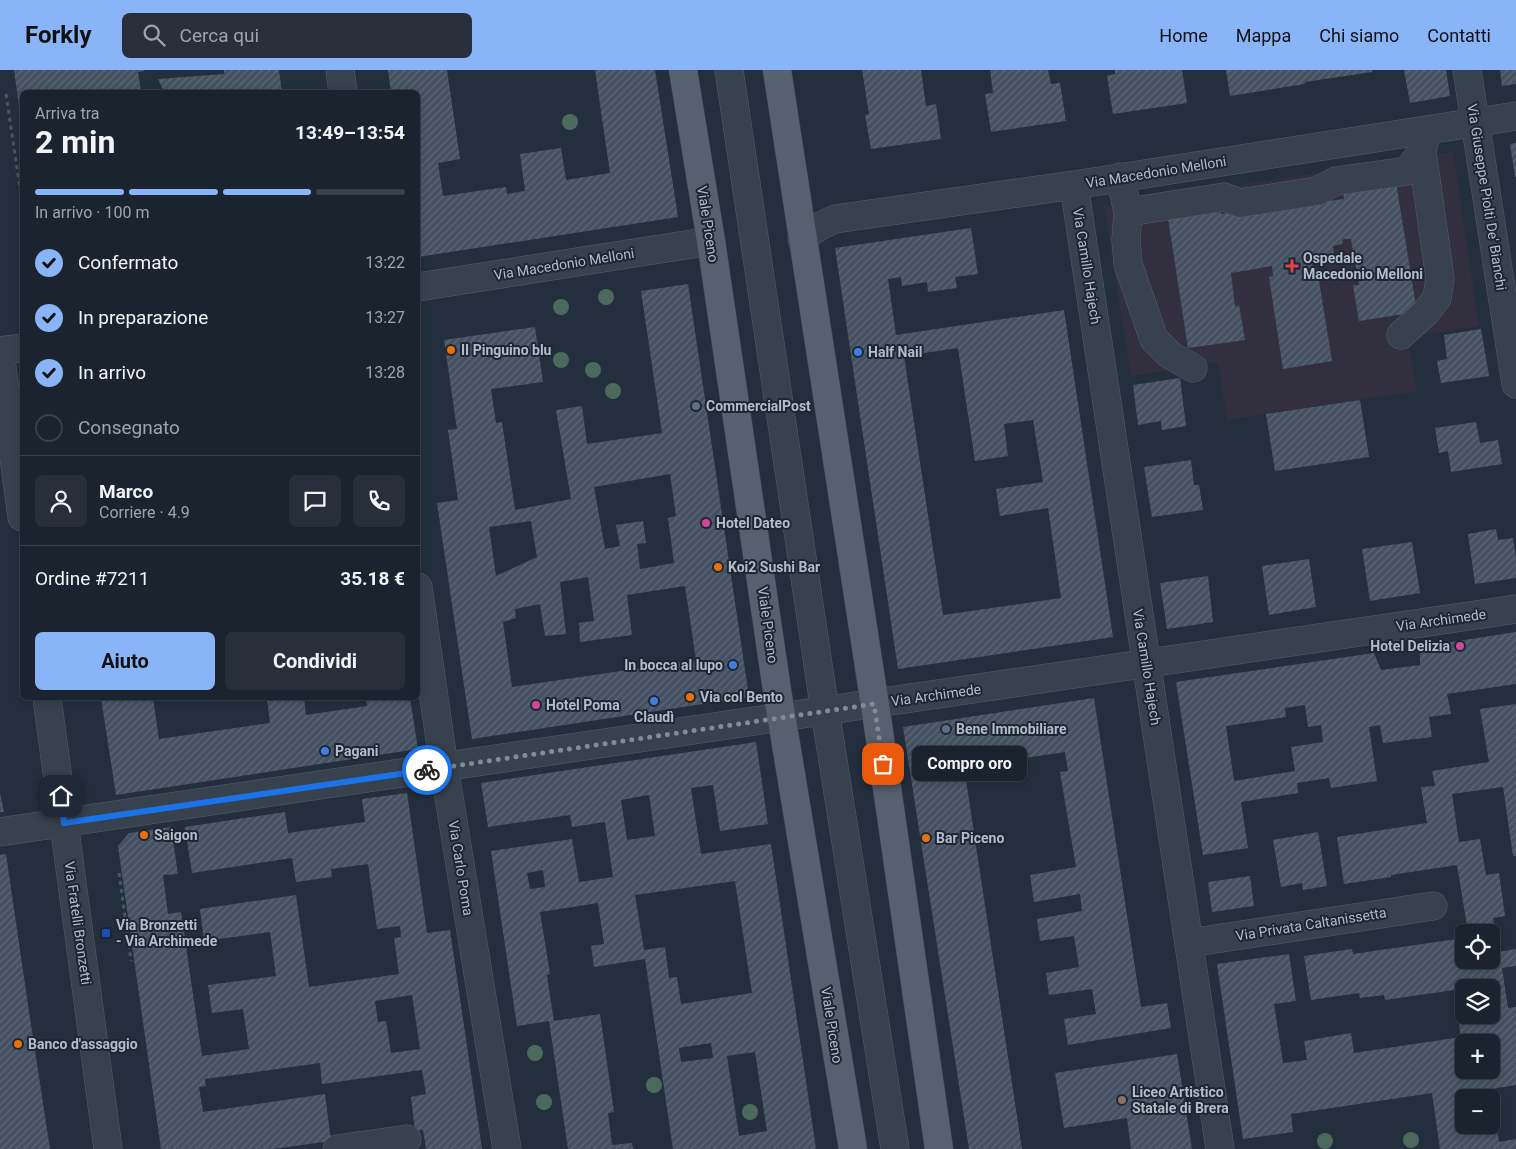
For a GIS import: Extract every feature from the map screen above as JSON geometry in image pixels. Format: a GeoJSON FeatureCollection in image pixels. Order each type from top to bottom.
{"type":"FeatureCollection","features":[{"type":"Feature","properties":{"kind":"main road","name":"Viale Piceno"},"geometry":{"type":"LineString","coordinates":[[683,70],[711,241],[782,718],[852,1149]]}},
{"type":"Feature","properties":{"kind":"main road"},"geometry":{"type":"LineString","coordinates":[[777,70],[874,704],[939,1149]]}},
{"type":"Feature","properties":{"kind":"street"},"geometry":{"type":"LineString","coordinates":[[340,70],[343,90]]}},
{"type":"Feature","properties":{"kind":"street"},"geometry":{"type":"LineString","coordinates":[[729,70],[825,711],[895,1149]]}},
{"type":"Feature","properties":{"kind":"street","name":"Via Giuseppe Piolti De' Bianchi"},"geometry":{"type":"LineString","coordinates":[[1468,70],[1516,384]]}},
{"type":"Feature","properties":{"kind":"street","name":"Via Macedonio Melloni"},"geometry":{"type":"LineString","coordinates":[[802,239],[818,227],[835,219],[1120,177],[1425,141],[1475,123],[1516,116]]}},
{"type":"Feature","properties":{"kind":"street"},"geometry":{"type":"LineString","coordinates":[[1128,212],[1224,197],[1240,203],[1317,192],[1336,181],[1407,171],[1425,141]]}},
{"type":"Feature","properties":{"kind":"street"},"geometry":{"type":"LineString","coordinates":[[1401,335],[1425,313],[1436,298],[1440,278],[1425,141]]}},
{"type":"Feature","properties":{"kind":"street"},"geometry":{"type":"LineString","coordinates":[[1120,177],[1128,212],[1126,240],[1128,264],[1154,339],[1170,355],[1193,368]]}},
{"type":"Feature","properties":{"kind":"street","name":"Via Camillo Hajech"},"geometry":{"type":"LineString","coordinates":[[1074,185],[1220,1149]]}},
{"type":"Feature","properties":{"kind":"street","name":"Via Macedonio Melloni"},"geometry":{"type":"LineString","coordinates":[[420,287],[711,241]]}},
{"type":"Feature","properties":{"kind":"street"},"geometry":{"type":"LineString","coordinates":[[20,348],[0,352],[20,502]]}},
{"type":"Feature","properties":{"kind":"street","name":"Via Carlo Poma"},"geometry":{"type":"LineString","coordinates":[[420,601],[444,767],[507,1149]]}},
{"type":"Feature","properties":{"kind":"street","name":"Via Archimede"},"geometry":{"type":"LineString","coordinates":[[0,832],[1516,609]]}},
{"type":"Feature","properties":{"kind":"street","name":"Via Fratelli Bronzetti"},"geometry":{"type":"LineString","coordinates":[[47,700],[108,1149]]}},
{"type":"Feature","properties":{"kind":"street","name":"Via Privata Caltanissetta"},"geometry":{"type":"LineString","coordinates":[[1189,943],[1433,906]]}},
{"type":"Feature","properties":{"kind":"street"},"geometry":{"type":"LineString","coordinates":[[337,1149],[407,1139]]}},
{"type":"Feature","properties":{"kind":"path"},"geometry":{"type":"LineString","coordinates":[[6,94],[20,188]]}},
{"type":"Feature","properties":{"kind":"path"},"geometry":{"type":"LineString","coordinates":[[118,872],[131,961]]}},
{"type":"Feature","properties":{"kind":"shaded area","name":"Ospedale Macedonio Melloni"},"geometry":{"type":"Polygon","coordinates":[[[1453,152],[1479,326],[1408,337],[1417,391],[1227,420],[1218,362],[1131,376],[1104,206],[1453,152]]]}},
{"type":"Feature","properties":{"kind":"building"},"geometry":{"type":"Polygon","coordinates":[[[14,70],[144,70],[138,72],[141,90],[20,90],[20,114],[14,70]]]}},
{"type":"Feature","properties":{"kind":"building"},"geometry":{"type":"Polygon","coordinates":[[[224,70],[279,70],[282,90],[163,90],[158,79],[224,74],[224,70]]]}},
{"type":"Feature","properties":{"kind":"building"},"geometry":{"type":"Polygon","coordinates":[[[388,70],[447,70],[460,159],[438,163],[443,196],[506,187],[507,194],[525,191],[520,154],[561,148],[566,180],[610,173],[595,70],[655,70],[678,217],[420,257],[420,90],[391,90],[388,70]]]}},
{"type":"Feature","properties":{"kind":"building"},"geometry":{"type":"Polygon","coordinates":[[[862,70],[921,70],[926,106],[936,104],[941,139],[871,149],[865,115],[869,114],[862,70]]]}},
{"type":"Feature","properties":{"kind":"building"},"geometry":{"type":"Polygon","coordinates":[[[990,70],[1048,70],[1051,84],[1060,83],[1066,121],[991,132],[985,94],[993,93],[990,70]]]}},
{"type":"Feature","properties":{"kind":"building"},"geometry":{"type":"Polygon","coordinates":[[[1115,70],[1182,70],[1187,103],[1113,114],[1107,76],[1115,74],[1115,70]]]}},
{"type":"Feature","properties":{"kind":"building"},"geometry":{"type":"Polygon","coordinates":[[[1226,70],[1372,70],[1372,72],[1230,96],[1226,70]]]}},
{"type":"Feature","properties":{"kind":"building"},"geometry":{"type":"Polygon","coordinates":[[[1404,70],[1446,70],[1450,96],[1410,103],[1404,70]]]}},
{"type":"Feature","properties":{"kind":"building"},"geometry":{"type":"Polygon","coordinates":[[[1500,70],[1516,70],[1516,84],[1502,86],[1500,70]]]}},
{"type":"Feature","properties":{"kind":"building"},"geometry":{"type":"Polygon","coordinates":[[[1516,143],[1516,177],[1515,177],[1510,144],[1516,143]]]}},
{"type":"Feature","properties":{"kind":"building"},"geometry":{"type":"Polygon","coordinates":[[[1396,182],[1417,312],[1359,321],[1353,285],[1359,285],[1351,239],[1343,239],[1342,244],[1333,246],[1334,254],[1311,258],[1313,269],[1317,268],[1332,361],[1283,369],[1269,277],[1273,276],[1272,266],[1231,273],[1235,307],[1239,305],[1245,340],[1188,348],[1168,218],[1220,211],[1221,214],[1344,199],[1343,190],[1396,182]]]}},
{"type":"Feature","properties":{"kind":"building"},"geometry":{"type":"Polygon","coordinates":[[[971,228],[978,274],[955,277],[957,288],[928,292],[927,282],[902,286],[901,277],[888,279],[896,335],[1064,310],[1113,637],[898,669],[835,248],[971,228]],[[958,348],[904,356],[943,615],[1061,598],[1048,508],[1000,516],[996,489],[1043,482],[1033,420],[1004,424],[1008,456],[975,461],[958,348]]]}},
{"type":"Feature","properties":{"kind":"building"},"geometry":{"type":"Polygon","coordinates":[[[688,284],[749,697],[472,739],[437,503],[458,500],[448,430],[457,429],[444,340],[535,327],[543,382],[491,389],[496,423],[502,422],[515,510],[571,499],[556,410],[582,406],[587,444],[662,433],[641,291],[688,284]],[[670,474],[594,487],[605,549],[620,546],[616,525],[643,521],[646,543],[637,544],[640,569],[674,563],[668,518],[676,516],[670,474]],[[531,521],[489,527],[496,576],[537,557],[531,521]],[[588,577],[560,582],[566,634],[545,636],[540,604],[515,609],[516,618],[503,622],[512,687],[696,660],[685,586],[627,595],[632,635],[580,642],[579,623],[594,621],[588,577]]]}},
{"type":"Feature","properties":{"kind":"building"},"geometry":{"type":"Polygon","coordinates":[[[1481,329],[1489,376],[1441,383],[1437,361],[1447,359],[1444,335],[1481,329]]]}},
{"type":"Feature","properties":{"kind":"building"},"geometry":{"type":"Polygon","coordinates":[[[1180,378],[1186,426],[1162,430],[1161,421],[1138,425],[1133,385],[1180,378]]]}},
{"type":"Feature","properties":{"kind":"building"},"geometry":{"type":"Polygon","coordinates":[[[1360,400],[1369,457],[1275,471],[1266,414],[1360,400]]]}},
{"type":"Feature","properties":{"kind":"building"},"geometry":{"type":"Polygon","coordinates":[[[1476,422],[1480,443],[1498,440],[1502,464],[1451,472],[1448,451],[1439,453],[1435,428],[1476,422]]]}},
{"type":"Feature","properties":{"kind":"building"},"geometry":{"type":"Polygon","coordinates":[[[1191,460],[1194,485],[1199,485],[1203,510],[1152,517],[1144,467],[1191,460]]]}},
{"type":"Feature","properties":{"kind":"building"},"geometry":{"type":"Polygon","coordinates":[[[1496,529],[1498,540],[1513,538],[1516,578],[1475,584],[1468,534],[1496,529]]]}},
{"type":"Feature","properties":{"kind":"building"},"geometry":{"type":"Polygon","coordinates":[[[1412,542],[1420,593],[1370,601],[1362,549],[1412,542]]]}},
{"type":"Feature","properties":{"kind":"building"},"geometry":{"type":"Polygon","coordinates":[[[1309,559],[1316,607],[1269,615],[1262,566],[1309,559]]]}},
{"type":"Feature","properties":{"kind":"building"},"geometry":{"type":"Polygon","coordinates":[[[1208,576],[1213,622],[1167,629],[1160,583],[1208,576]]]}},
{"type":"Feature","properties":{"kind":"building"},"geometry":{"type":"Polygon","coordinates":[[[1516,632],[1516,684],[1447,694],[1451,714],[1429,717],[1432,737],[1383,743],[1380,725],[1369,727],[1377,781],[1331,788],[1329,778],[1297,783],[1298,793],[1241,802],[1248,848],[1203,855],[1176,682],[1374,653],[1381,670],[1420,665],[1420,647],[1516,632]],[[1305,705],[1285,708],[1286,717],[1226,726],[1234,781],[1295,771],[1291,747],[1323,742],[1321,725],[1308,727],[1305,705]]]}},
{"type":"Feature","properties":{"kind":"building"},"geometry":{"type":"Polygon","coordinates":[[[1094,698],[1141,1007],[1167,1003],[1171,1028],[1068,1045],[1064,1019],[1096,1014],[1092,989],[1049,995],[1046,973],[1079,967],[1074,936],[1040,941],[1037,919],[1082,911],[1080,894],[1034,902],[1030,875],[1076,867],[1060,772],[1068,771],[1065,752],[964,767],[1022,1149],[969,1149],[903,727],[1094,698]]]}},
{"type":"Feature","properties":{"kind":"building"},"geometry":{"type":"Polygon","coordinates":[[[101,700],[153,700],[159,739],[270,723],[267,700],[304,700],[306,715],[367,706],[366,700],[410,700],[418,749],[116,795],[101,700]]]}},
{"type":"Feature","properties":{"kind":"building"},"geometry":{"type":"Polygon","coordinates":[[[1516,704],[1516,856],[1513,856],[1503,787],[1452,794],[1459,842],[1480,839],[1486,875],[1499,873],[1505,916],[1493,918],[1494,924],[1467,924],[1457,865],[1344,884],[1337,837],[1427,823],[1421,787],[1435,786],[1432,771],[1489,762],[1480,709],[1516,704]]]}},
{"type":"Feature","properties":{"kind":"building"},"geometry":{"type":"Polygon","coordinates":[[[756,742],[768,824],[720,831],[713,785],[691,788],[701,854],[771,844],[816,1149],[673,1149],[645,959],[594,967],[591,946],[604,944],[598,903],[540,912],[550,974],[547,975],[554,1021],[600,1014],[614,1112],[608,1113],[612,1145],[632,1143],[633,1149],[568,1149],[549,1021],[517,1026],[491,851],[572,839],[579,882],[613,877],[605,822],[572,827],[570,815],[488,827],[481,783],[756,742]],[[649,795],[621,800],[627,840],[655,836],[649,795]],[[543,870],[527,873],[530,889],[545,887],[543,870]],[[735,881],[635,895],[644,950],[665,947],[669,978],[677,977],[681,1004],[752,993],[735,881]],[[711,1043],[679,1048],[681,1062],[713,1058],[711,1043]],[[755,1052],[727,1056],[739,1136],[767,1131],[755,1052]]]}},
{"type":"Feature","properties":{"kind":"building"},"geometry":{"type":"Polygon","coordinates":[[[0,793],[4,812],[0,812],[0,793]]]}},
{"type":"Feature","properties":{"kind":"building"},"geometry":{"type":"Polygon","coordinates":[[[407,793],[427,933],[450,930],[482,1149],[426,1149],[423,1130],[415,1131],[411,1097],[426,1094],[422,1070],[322,1084],[320,1063],[205,1079],[206,1086],[199,1087],[203,1112],[325,1094],[331,1141],[273,1149],[161,1149],[118,846],[129,833],[171,827],[178,874],[163,875],[168,914],[181,912],[202,1056],[249,1049],[243,1009],[212,1013],[208,985],[276,976],[270,932],[204,941],[200,909],[296,895],[309,987],[399,974],[394,938],[401,937],[400,926],[377,929],[368,864],[331,869],[332,877],[296,882],[292,858],[192,873],[185,827],[285,812],[288,833],[365,822],[362,799],[407,793]],[[412,995],[375,1001],[378,1022],[386,1021],[391,1053],[420,1049],[412,995]]]}},
{"type":"Feature","properties":{"kind":"building"},"geometry":{"type":"Polygon","coordinates":[[[1318,832],[1327,886],[1303,890],[1302,883],[1281,887],[1273,840],[1318,832]]]}},
{"type":"Feature","properties":{"kind":"building"},"geometry":{"type":"Polygon","coordinates":[[[6,854],[50,1149],[0,1149],[0,855],[6,854]]]}},
{"type":"Feature","properties":{"kind":"building"},"geometry":{"type":"Polygon","coordinates":[[[1250,876],[1254,906],[1212,912],[1208,882],[1250,876]]]}},
{"type":"Feature","properties":{"kind":"building"},"geometry":{"type":"Polygon","coordinates":[[[1455,939],[1455,969],[1500,969],[1500,952],[1516,949],[1516,966],[1502,968],[1508,1008],[1516,1007],[1516,1085],[1491,1089],[1455,1089],[1455,1134],[1498,1134],[1499,1142],[1516,1139],[1516,1149],[1440,1149],[1432,1093],[1291,1114],[1293,1132],[1243,1139],[1217,964],[1289,954],[1296,1001],[1274,1004],[1283,1063],[1307,1060],[1304,1041],[1351,1033],[1354,1053],[1455,1038],[1455,1079],[1500,1079],[1500,1034],[1461,1034],[1459,1024],[1500,1024],[1500,979],[1455,979],[1455,997],[1454,990],[1385,1000],[1384,995],[1360,998],[1359,993],[1311,1000],[1304,956],[1352,949],[1353,954],[1455,939]]]}},
{"type":"Feature","properties":{"kind":"building","name":"Liceo Artistico Statale di Brera"},"geometry":{"type":"Polygon","coordinates":[[[1177,1054],[1192,1149],[1131,1149],[1127,1118],[1064,1128],[1055,1073],[1177,1054]]]}},
{"type":"Feature","properties":{"kind":"way so far"},"geometry":{"type":"LineString","coordinates":[[427,770],[874,704],[883,764]]}},
{"type":"Feature","properties":{"kind":"place","name":"Ospedale Macedonio Melloni"},"geometry":{"type":"Point","coordinates":[1292,266]}},
{"type":"Feature","properties":{"kind":"place","name":"II Pinguino blu"},"geometry":{"type":"Point","coordinates":[451,350]}},
{"type":"Feature","properties":{"kind":"place","name":"Half Nail"},"geometry":{"type":"Point","coordinates":[858,352]}},
{"type":"Feature","properties":{"kind":"place","name":"CommercialPost"},"geometry":{"type":"Point","coordinates":[696,406]}},
{"type":"Feature","properties":{"kind":"place","name":"Hotel Dateo"},"geometry":{"type":"Point","coordinates":[706,523]}},
{"type":"Feature","properties":{"kind":"place","name":"Koi2 Sushi Bar"},"geometry":{"type":"Point","coordinates":[718,567]}},
{"type":"Feature","properties":{"kind":"place","name":"Hotel Delizia"},"geometry":{"type":"Point","coordinates":[1460,646]}},
{"type":"Feature","properties":{"kind":"place","name":"In bocca al lupo"},"geometry":{"type":"Point","coordinates":[733,665]}},
{"type":"Feature","properties":{"kind":"place","name":"Via col Bento"},"geometry":{"type":"Point","coordinates":[690,697]}},
{"type":"Feature","properties":{"kind":"place","name":"Claudì"},"geometry":{"type":"Point","coordinates":[654,701]}},
{"type":"Feature","properties":{"kind":"place","name":"Hotel Poma"},"geometry":{"type":"Point","coordinates":[536,705]}},
{"type":"Feature","properties":{"kind":"place","name":"Bene Immobiliare"},"geometry":{"type":"Point","coordinates":[946,729]}},
{"type":"Feature","properties":{"kind":"place","name":"Pagani"},"geometry":{"type":"Point","coordinates":[325,751]}},
{"type":"Feature","properties":{"kind":"place","name":"Compro oro"},"geometry":{"type":"Point","coordinates":[883,764]}},
{"type":"Feature","properties":{"kind":"place","name":"Saigon"},"geometry":{"type":"Point","coordinates":[144,835]}},
{"type":"Feature","properties":{"kind":"place","name":"Bar Piceno"},"geometry":{"type":"Point","coordinates":[926,838]}},
{"type":"Feature","properties":{"kind":"place","name":"Via Bronzetti - Via Archimede"},"geometry":{"type":"Point","coordinates":[106,933]}},
{"type":"Feature","properties":{"kind":"place","name":"Banco d'assaggio"},"geometry":{"type":"Point","coordinates":[18,1044]}},
{"type":"Feature","properties":{"kind":"place","name":"Liceo Artistico Statale di Brera"},"geometry":{"type":"Point","coordinates":[1122,1100]}},
{"type":"Feature","properties":{"kind":"route"},"geometry":{"type":"LineString","coordinates":[[61,796],[64,823],[427,770]]}}]}
